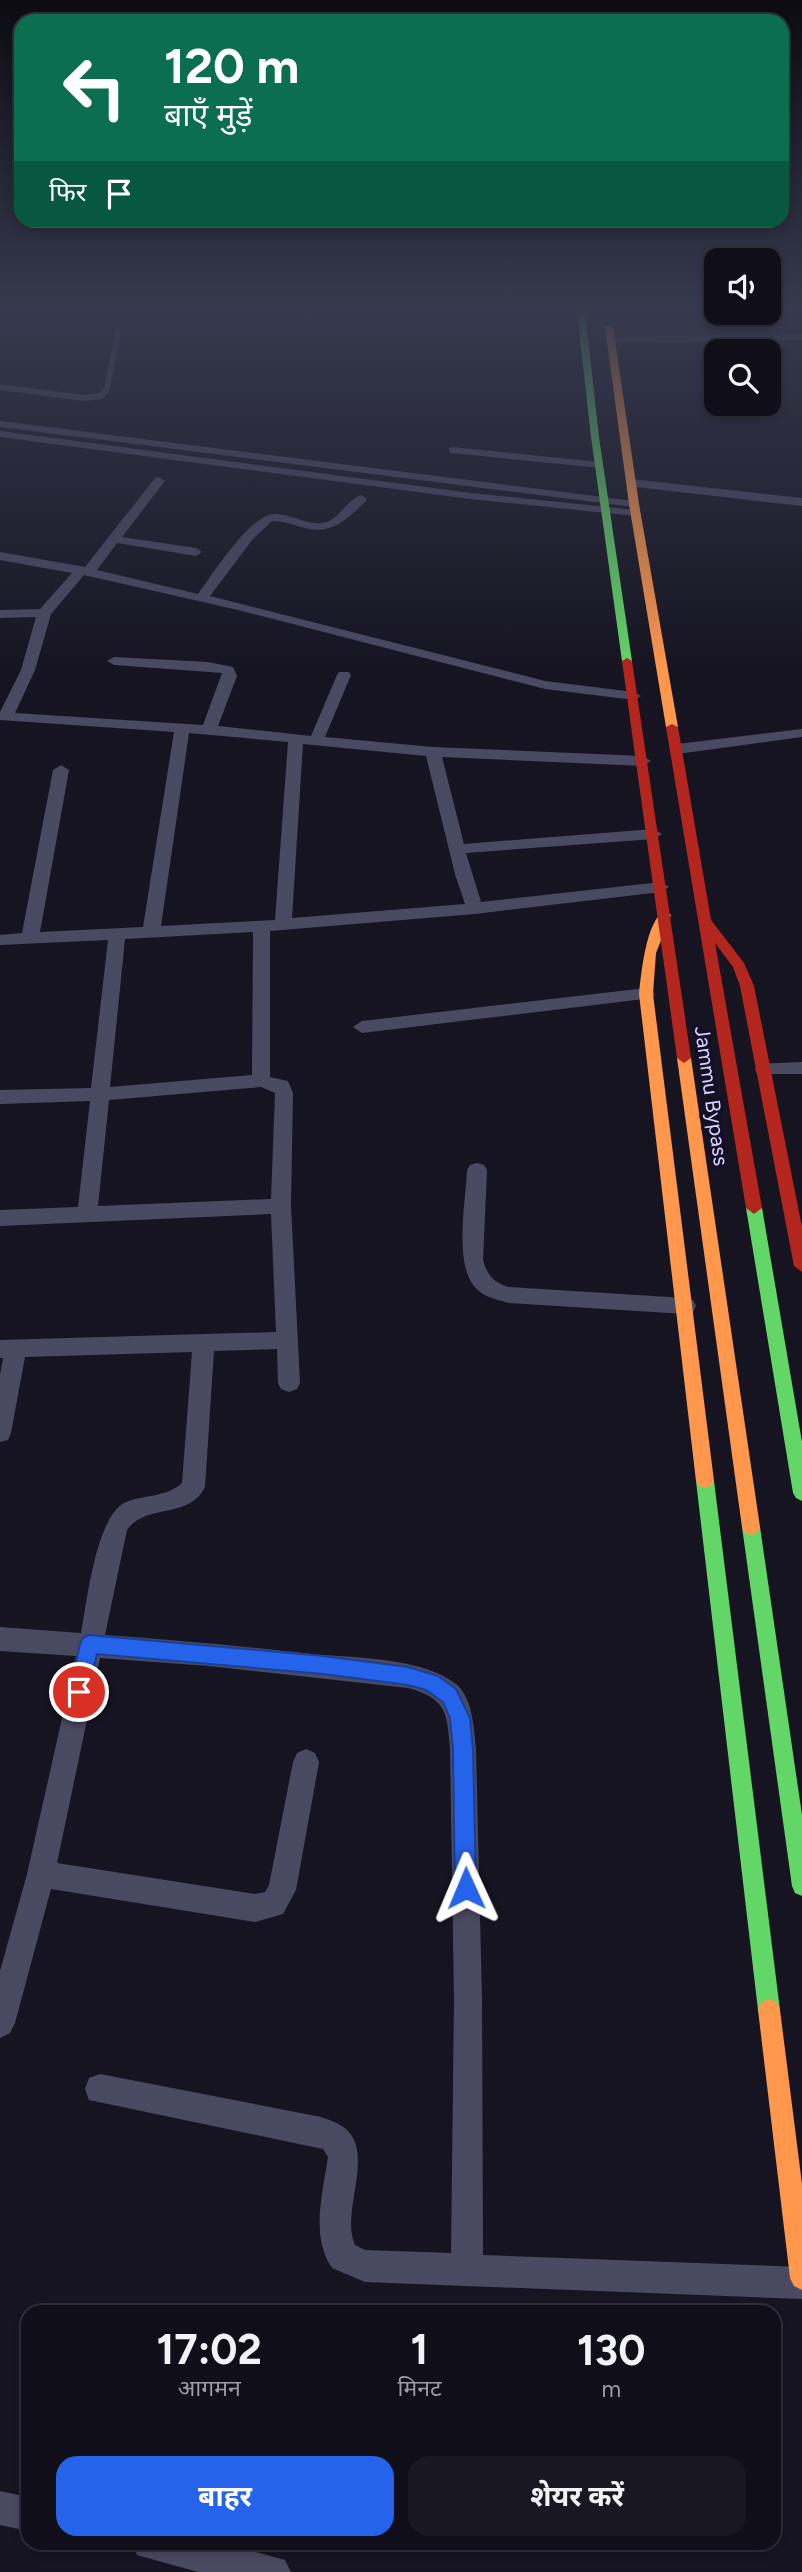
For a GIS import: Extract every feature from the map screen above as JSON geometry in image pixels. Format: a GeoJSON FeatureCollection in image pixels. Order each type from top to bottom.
{"type":"FeatureCollection","features":[{"type":"Feature","properties":{"kind":"main road","name":"Jammu Bypass"},"geometry":{"type":"LineString","coordinates":[[596,431],[802,1886]]}},
{"type":"Feature","properties":{"kind":"main road","name":"Jammu Bypass"},"geometry":{"type":"LineString","coordinates":[[624,431],[802,1493]]}},
{"type":"Feature","properties":{"kind":"main road"},"geometry":{"type":"LineString","coordinates":[[665,915],[652,942],[646,969],[646,995],[802,2280]]}},
{"type":"Feature","properties":{"kind":"main road"},"geometry":{"type":"LineString","coordinates":[[706,922],[739,966],[747,986],[799,1231],[802,1266]]}},
{"type":"Feature","properties":{"kind":"street"},"geometry":{"type":"LineString","coordinates":[[159,481],[114,539],[44,613],[28,670],[3,716],[209,730],[433,752],[643,761]]}},
{"type":"Feature","properties":{"kind":"street"},"geometry":{"type":"LineString","coordinates":[[631,483],[802,502]]}},
{"type":"Feature","properties":{"kind":"street"},"geometry":{"type":"LineString","coordinates":[[201,599],[248,537],[269,518],[282,517],[326,527],[338,520],[360,499]]}},
{"type":"Feature","properties":{"kind":"street"},"geometry":{"type":"LineString","coordinates":[[114,539],[196,552]]}},
{"type":"Feature","properties":{"kind":"street"},"geometry":{"type":"LineString","coordinates":[[0,556],[85,570],[239,606],[545,685],[634,696]]}},
{"type":"Feature","properties":{"kind":"street"},"geometry":{"type":"LineString","coordinates":[[0,614],[44,613]]}},
{"type":"Feature","properties":{"kind":"street"},"geometry":{"type":"LineString","coordinates":[[114,660],[208,666],[228,670],[230,676],[209,730]]}},
{"type":"Feature","properties":{"kind":"street"},"geometry":{"type":"LineString","coordinates":[[316,741],[344,675]]}},
{"type":"Feature","properties":{"kind":"street"},"geometry":{"type":"LineString","coordinates":[[151,933],[182,728]]}},
{"type":"Feature","properties":{"kind":"street"},"geometry":{"type":"LineString","coordinates":[[677,749],[802,733]]}},
{"type":"Feature","properties":{"kind":"street"},"geometry":{"type":"LineString","coordinates":[[283,923],[296,739]]}},
{"type":"Feature","properties":{"kind":"street"},"geometry":{"type":"LineString","coordinates":[[433,752],[475,909]]}},
{"type":"Feature","properties":{"kind":"street"},"geometry":{"type":"LineString","coordinates":[[30,938],[61,769]]}},
{"type":"Feature","properties":{"kind":"street"},"geometry":{"type":"LineString","coordinates":[[457,849],[654,834]]}},
{"type":"Feature","properties":{"kind":"street"},"geometry":{"type":"LineString","coordinates":[[0,940],[262,926],[475,909],[661,887]]}},
{"type":"Feature","properties":{"kind":"street"},"geometry":{"type":"LineString","coordinates":[[261,1081],[262,926]]}},
{"type":"Feature","properties":{"kind":"street"},"geometry":{"type":"LineString","coordinates":[[87,1216],[117,935]]}},
{"type":"Feature","properties":{"kind":"street"},"geometry":{"type":"LineString","coordinates":[[362,1027],[646,995]]}},
{"type":"Feature","properties":{"kind":"street"},"geometry":{"type":"LineString","coordinates":[[764,1069],[802,1068]]}},
{"type":"Feature","properties":{"kind":"street"},"geometry":{"type":"LineString","coordinates":[[0,1097],[99,1094],[261,1081],[281,1086],[284,1093],[281,1206],[289,1383]]}},
{"type":"Feature","properties":{"kind":"street"},"geometry":{"type":"LineString","coordinates":[[477,1170],[473,1260],[475,1274],[493,1291],[509,1295],[685,1306]]}},
{"type":"Feature","properties":{"kind":"street"},"geometry":{"type":"LineString","coordinates":[[0,1218],[281,1206]]}},
{"type":"Feature","properties":{"kind":"street"},"geometry":{"type":"LineString","coordinates":[[0,1433],[8,1349],[287,1340]]}},
{"type":"Feature","properties":{"kind":"street"},"geometry":{"type":"LineString","coordinates":[[0,2024],[41,1874],[89,1644],[119,1520],[132,1509],[187,1496],[193,1487],[204,1342]]}},
{"type":"Feature","properties":{"kind":"street"},"geometry":{"type":"LineString","coordinates":[[0,1639],[89,1644],[323,1665],[408,1676],[432,1683],[450,1695],[460,1718],[463,1749],[468,1999],[467,2270]]}},
{"type":"Feature","properties":{"kind":"street"},"geometry":{"type":"LineString","coordinates":[[41,1874],[255,1909],[273,1905],[282,1890],[306,1762]]}},
{"type":"Feature","properties":{"kind":"street"},"geometry":{"type":"LineString","coordinates":[[100,2089],[321,2132],[335,2138],[341,2145],[343,2157],[336,2237],[338,2252],[347,2261],[365,2266],[802,2280]]}},
{"type":"Feature","properties":{"kind":"street"},"geometry":{"type":"LineString","coordinates":[[0,2508],[21,2512]]}},
{"type":"Feature","properties":{"kind":"street"},"geometry":{"type":"LineString","coordinates":[[179,2550],[273,2572]]}},
{"type":"Feature","properties":{"kind":"lane"},"geometry":{"type":"LineString","coordinates":[[52,431],[635,509]]}},
{"type":"Feature","properties":{"kind":"lane"},"geometry":{"type":"LineString","coordinates":[[0,434],[471,496],[607,506]]}},
{"type":"Feature","properties":{"kind":"lane"},"geometry":{"type":"LineString","coordinates":[[452,450],[600,465]]}},
{"type":"Feature","properties":{"kind":"traffic: fast"},"geometry":{"type":"LineString","coordinates":[[594,431],[627,661]]}},
{"type":"Feature","properties":{"kind":"traffic: fast"},"geometry":{"type":"LineString","coordinates":[[754,1208],[802,1493]]}},
{"type":"Feature","properties":{"kind":"traffic: fast"},"geometry":{"type":"LineString","coordinates":[[705,1481],[769,2010]]}},
{"type":"Feature","properties":{"kind":"traffic: fast"},"geometry":{"type":"LineString","coordinates":[[751,1527],[802,1886]]}},
{"type":"Feature","properties":{"kind":"traffic: slow"},"geometry":{"type":"LineString","coordinates":[[624,431],[672,727]]}},
{"type":"Feature","properties":{"kind":"traffic: slow"},"geometry":{"type":"LineString","coordinates":[[665,915],[650,953],[646,994],[705,1481]]}},
{"type":"Feature","properties":{"kind":"traffic: slow"},"geometry":{"type":"LineString","coordinates":[[684,1058],[751,1527]]}},
{"type":"Feature","properties":{"kind":"traffic: slow"},"geometry":{"type":"LineString","coordinates":[[769,2010],[802,2278]]}},
{"type":"Feature","properties":{"kind":"traffic: jam"},"geometry":{"type":"LineString","coordinates":[[627,661],[684,1058]]}},
{"type":"Feature","properties":{"kind":"traffic: jam"},"geometry":{"type":"LineString","coordinates":[[672,727],[754,1208]]}},
{"type":"Feature","properties":{"kind":"traffic: jam"},"geometry":{"type":"LineString","coordinates":[[706,922],[739,966],[747,986],[802,1266]]}},
{"type":"Feature","properties":{"kind":"route"},"geometry":{"type":"LineString","coordinates":[[79,1692],[89,1644],[323,1665],[408,1676],[432,1683],[450,1695],[460,1718],[466,1888]]}}]}
